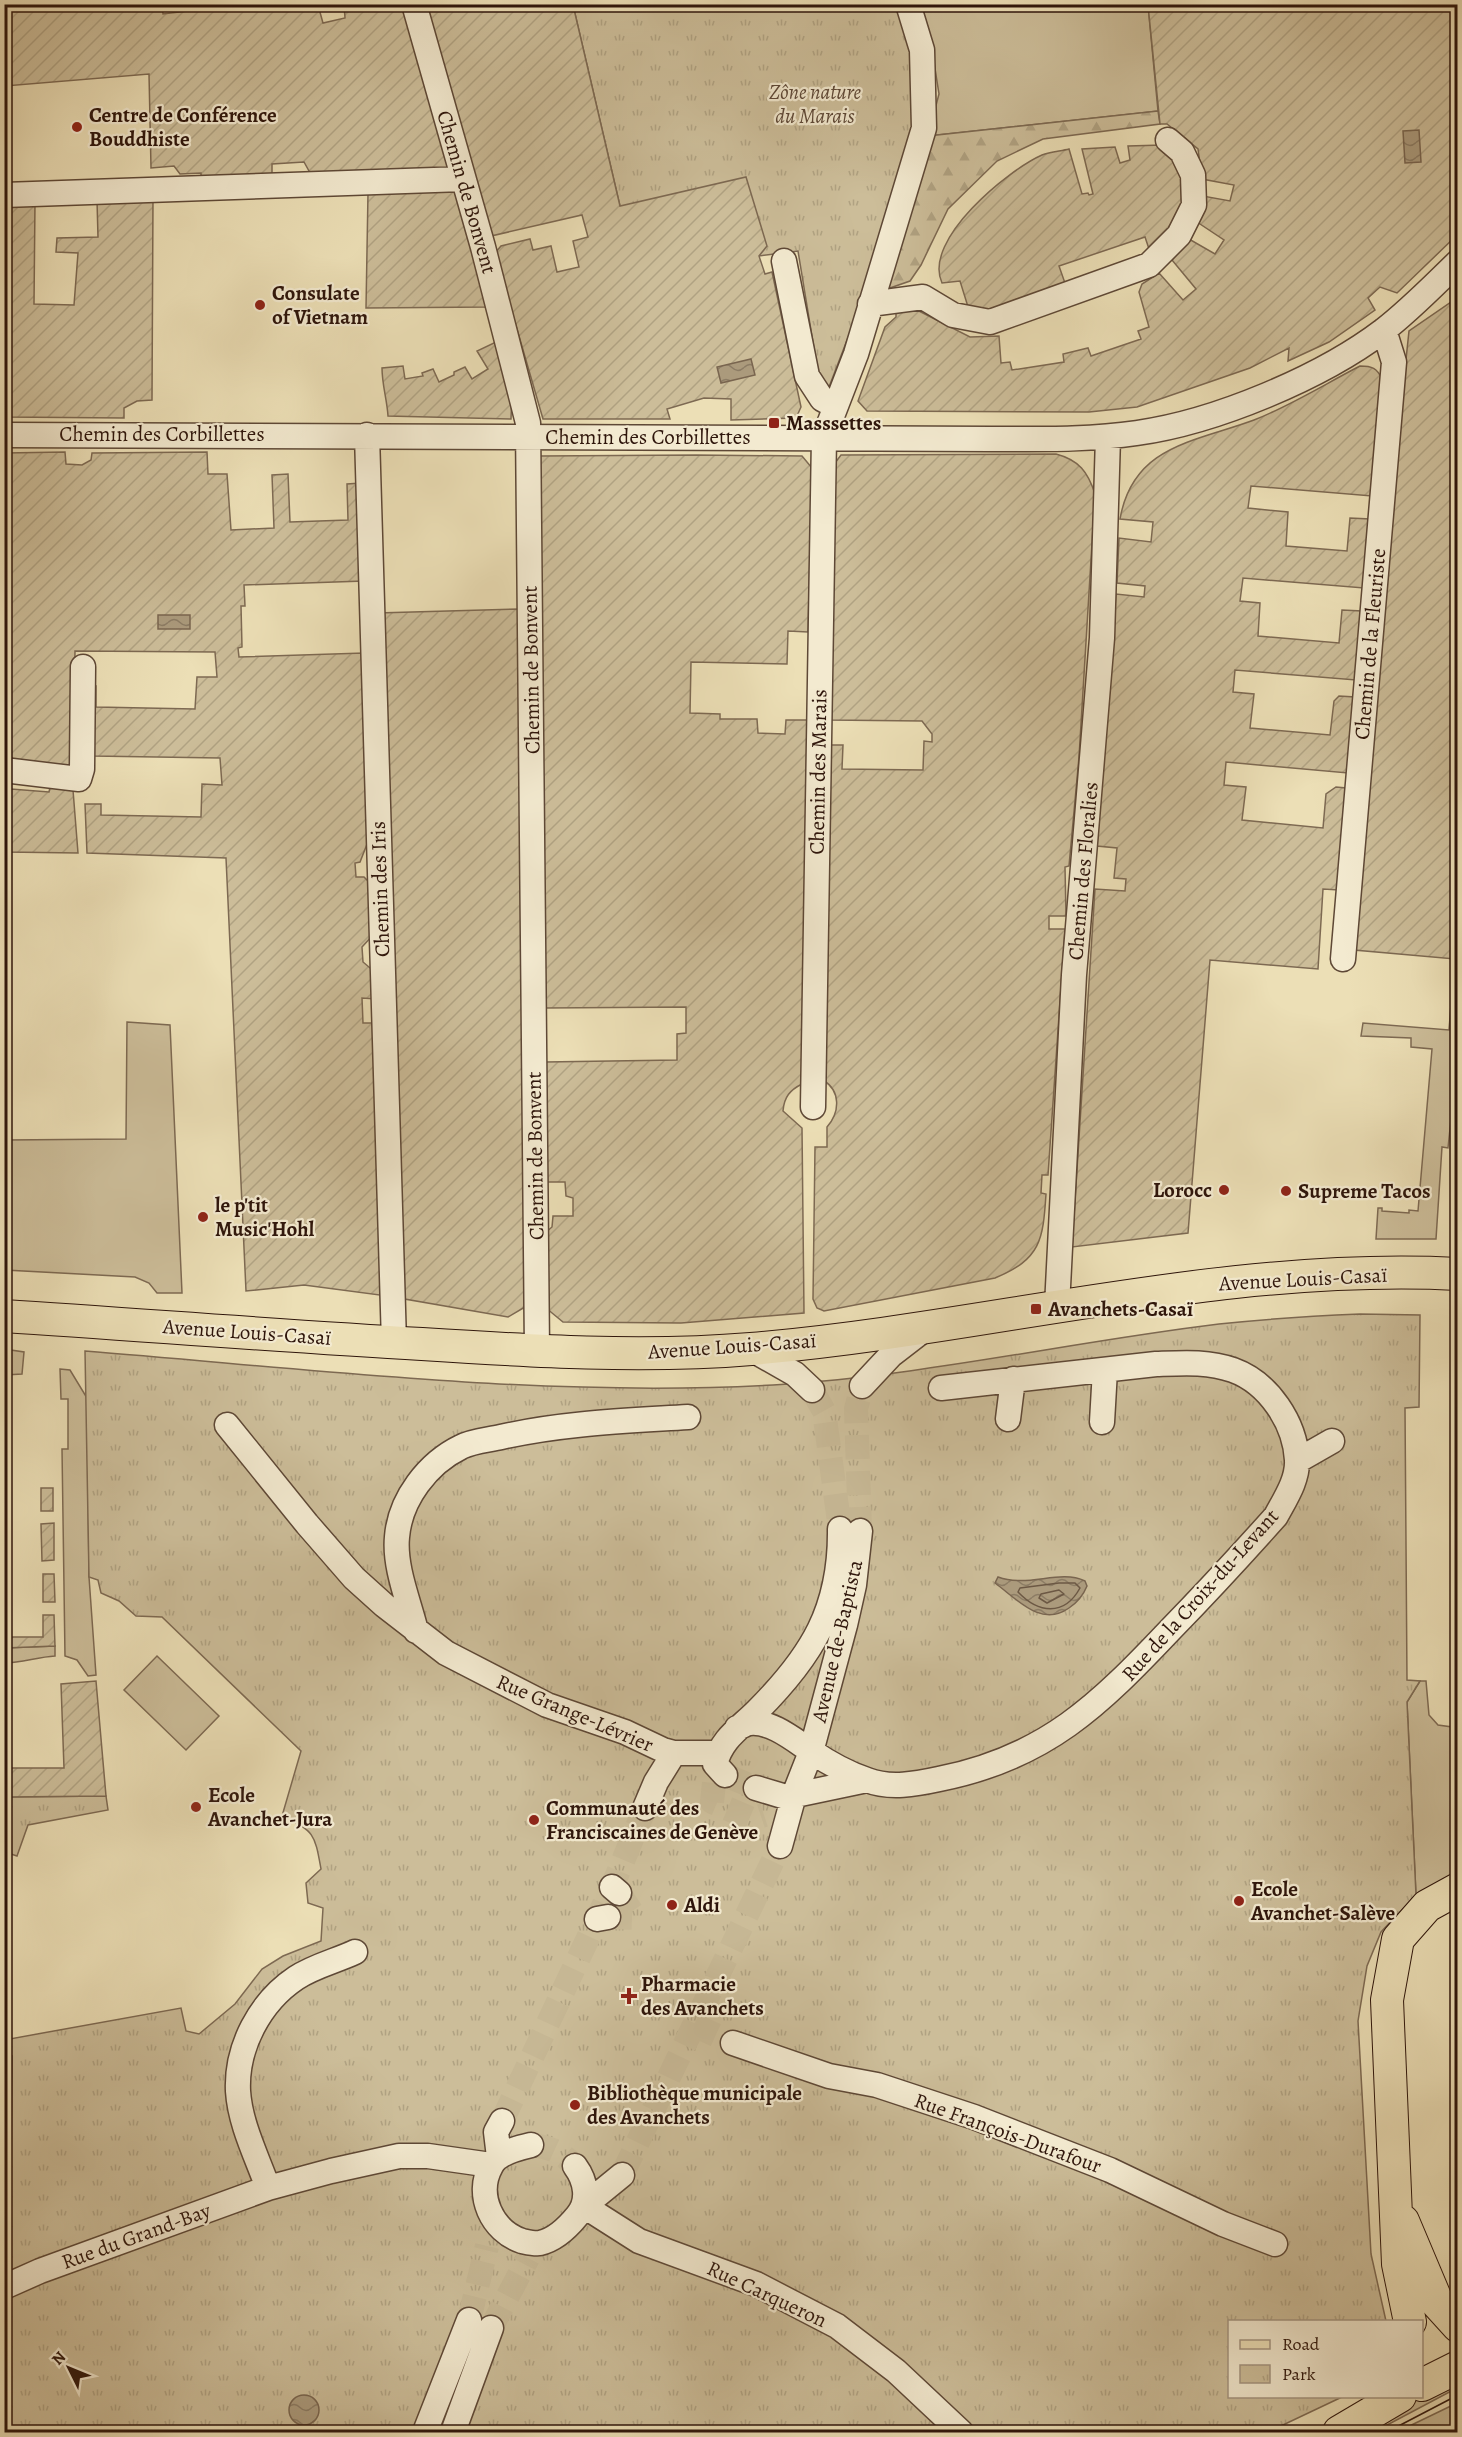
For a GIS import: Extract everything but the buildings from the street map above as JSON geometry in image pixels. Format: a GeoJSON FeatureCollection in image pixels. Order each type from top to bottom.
{"type":"FeatureCollection","features":[{"type":"Feature","properties":{"kind":"main road","name":"Avenue Louis-Casaï"},"geometry":{"type":"LineString","coordinates":[[4,1316],[537,1351],[680,1353],[751,1349],[928,1327],[1221,1283],[1323,1274],[1457,1274]]}},
{"type":"Feature","properties":{"kind":"main road"},"geometry":{"type":"LineString","coordinates":[[1410,2320],[1398,2264],[1397,2206],[1386,2033],[1387,2000],[1398,1939],[1427,1906],[1458,1889]]}},
{"type":"Feature","properties":{"kind":"main road"},"geometry":{"type":"LineString","coordinates":[[1391,1983],[1406,1959],[1432,1930],[1458,1914]]}},
{"type":"Feature","properties":{"kind":"main road"},"geometry":{"type":"LineString","coordinates":[[1397,2206],[1438,2304],[1458,2326]]}},
{"type":"Feature","properties":{"kind":"main road"},"geometry":{"type":"LineString","coordinates":[[1423,2384],[1458,2367]]}},
{"type":"Feature","properties":{"kind":"main road"},"geometry":{"type":"LineString","coordinates":[[1339,2433],[1398,2398]]}},
{"type":"Feature","properties":{"kind":"street","name":"Chemin de Bonvent"},"geometry":{"type":"LineString","coordinates":[[414,4],[523,396],[529,437],[537,1351]]}},
{"type":"Feature","properties":{"kind":"street","name":"Chemin des Marais"},"geometry":{"type":"LineString","coordinates":[[813,1107],[824,437],[856,354],[924,128],[922,50],[908,4]]}},
{"type":"Feature","properties":{"kind":"street"},"geometry":{"type":"LineString","coordinates":[[870,304],[923,297],[952,315],[990,322],[1149,265],[1179,235],[1194,205],[1193,175],[1182,152],[1168,140]]}},
{"type":"Feature","properties":{"kind":"street"},"geometry":{"type":"LineString","coordinates":[[4,195],[463,179]]}},
{"type":"Feature","properties":{"kind":"street"},"geometry":{"type":"LineString","coordinates":[[784,261],[807,376],[822,399],[835,406]]}},
{"type":"Feature","properties":{"kind":"street","name":"Chemin des Corbillettes"},"geometry":{"type":"LineString","coordinates":[[4,435],[992,439],[1108,437],[1169,427],[1233,407],[1336,360],[1384,330],[1458,262]]}},
{"type":"Feature","properties":{"kind":"street","name":"Chemin de la Fleuriste"},"geometry":{"type":"LineString","coordinates":[[1343,959],[1394,362],[1384,330]]}},
{"type":"Feature","properties":{"kind":"street","name":"Chemin des Iris"},"geometry":{"type":"LineString","coordinates":[[367,435],[394,1342]]}},
{"type":"Feature","properties":{"kind":"street","name":"Chemin des Floralies"},"geometry":{"type":"LineString","coordinates":[[1057,1306],[1074,975],[1102,638],[1108,437]]}},
{"type":"Feature","properties":{"kind":"street"},"geometry":{"type":"LineString","coordinates":[[4,770],[79,778],[82,769],[83,667]]}},
{"type":"Feature","properties":{"kind":"street"},"geometry":{"type":"LineString","coordinates":[[862,1386],[891,1355],[928,1327]]}},
{"type":"Feature","properties":{"kind":"street"},"geometry":{"type":"LineString","coordinates":[[751,1349],[795,1374],[812,1390]]}},
{"type":"Feature","properties":{"kind":"street"},"geometry":{"type":"LineString","coordinates":[[941,1388],[1187,1363],[1233,1370],[1251,1379],[1269,1395],[1283,1414],[1297,1461],[1332,1441]]}},
{"type":"Feature","properties":{"kind":"street"},"geometry":{"type":"LineString","coordinates":[[1102,1422],[1105,1370]]}},
{"type":"Feature","properties":{"kind":"street"},"geometry":{"type":"LineString","coordinates":[[1008,1419],[1013,1379]]}},
{"type":"Feature","properties":{"kind":"street"},"geometry":{"type":"LineString","coordinates":[[416,1631],[397,1552],[397,1536],[410,1496],[422,1478],[437,1463],[463,1445],[542,1428],[688,1417]]}},
{"type":"Feature","properties":{"kind":"street","name":"Rue Grange-Lévrier"},"geometry":{"type":"LineString","coordinates":[[227,1425],[354,1578],[416,1631],[446,1653],[547,1705],[625,1732],[674,1754]]}},
{"type":"Feature","properties":{"kind":"street","name":"Rue de la Croix-du-Levant"},"geometry":{"type":"LineString","coordinates":[[723,1758],[750,1723],[769,1727],[795,1738],[811,1752],[867,1780],[890,1786],[965,1774],[1033,1748],[1076,1721],[1127,1676],[1276,1516],[1292,1486],[1297,1461]]}},
{"type":"Feature","properties":{"kind":"street","name":"Avenue de-Baptista"},"geometry":{"type":"LineString","coordinates":[[723,1758],[788,1679],[818,1634],[836,1589],[841,1560],[850,1530],[854,1585],[811,1752],[772,1798]]}},
{"type":"Feature","properties":{"kind":"street"},"geometry":{"type":"LineString","coordinates":[[645,1808],[656,1782],[674,1754],[723,1758]]}},
{"type":"Feature","properties":{"kind":"street","name":"Rue de la Croix-du-Levant"},"geometry":{"type":"LineString","coordinates":[[772,1798],[867,1780]]}},
{"type":"Feature","properties":{"kind":"street"},"geometry":{"type":"LineString","coordinates":[[772,1798],[780,1846]]}},
{"type":"Feature","properties":{"kind":"street"},"geometry":{"type":"LineString","coordinates":[[268,2188],[245,2122],[238,2091],[243,2057],[253,2026],[264,2007],[298,1977],[355,1952]]}},
{"type":"Feature","properties":{"kind":"street","name":"Rue François-Durafour"},"geometry":{"type":"LineString","coordinates":[[733,2043],[829,2076],[877,2085],[974,2117],[1110,2170],[1223,2224],[1275,2244]]}},
{"type":"Feature","properties":{"kind":"street"},"geometry":{"type":"LineString","coordinates":[[487,2246],[490,2217],[486,2199],[495,2161],[496,2132],[502,2121]]}},
{"type":"Feature","properties":{"kind":"street"},"geometry":{"type":"LineString","coordinates":[[495,2161],[517,2148],[531,2145]]}},
{"type":"Feature","properties":{"kind":"street","name":"Rue du Grand-Bay"},"geometry":{"type":"LineString","coordinates":[[4,2287],[40,2271],[268,2188],[399,2156],[495,2161]]}},
{"type":"Feature","properties":{"kind":"street"},"geometry":{"type":"LineString","coordinates":[[575,2166],[585,2185],[584,2206]]}},
{"type":"Feature","properties":{"kind":"street"},"geometry":{"type":"LineString","coordinates":[[490,2217],[500,2230],[533,2251],[556,2236],[584,2206],[622,2175]]}},
{"type":"Feature","properties":{"kind":"street","name":"Rue Carqueron"},"geometry":{"type":"LineString","coordinates":[[584,2206],[639,2241],[756,2284],[837,2326],[896,2371],[961,2433]]}},
{"type":"Feature","properties":{"kind":"street"},"geometry":{"type":"LineString","coordinates":[[425,2433],[480,2324],[453,2433]]}},
{"type":"Feature","properties":{"kind":"green space"},"geometry":{"type":"Polygon","coordinates":[[[142,4],[143,8],[162,5],[163,14],[187,11],[186,5],[318,5],[323,23],[345,18],[344,5],[403,5],[454,177],[314,180],[304,162],[272,164],[272,182],[201,183],[201,173],[180,174],[174,166],[151,168],[149,74],[5,86],[5,5],[142,4]]]}},
{"type":"Feature","properties":{"kind":"green space"},"geometry":{"type":"Polygon","coordinates":[[[426,5],[573,5],[620,206],[746,177],[767,246],[759,256],[765,274],[772,272],[801,407],[796,418],[731,420],[731,399],[704,398],[667,409],[670,419],[543,419],[495,253],[501,246],[530,239],[533,250],[551,246],[557,272],[579,267],[573,241],[588,237],[582,215],[491,236],[426,5]]]}},
{"type":"Feature","properties":{"kind":"green space","name":"Zône nature du Marais"},"geometry":{"type":"Polygon","coordinates":[[[573,5],[900,5],[918,71],[912,137],[854,322],[829,387],[820,385],[798,251],[759,256],[620,206],[573,5]]]}},
{"type":"Feature","properties":{"kind":"green space"},"geometry":{"type":"Polygon","coordinates":[[[921,5],[1148,5],[1158,111],[928,136],[939,94],[929,31],[921,5]]]}},
{"type":"Feature","properties":{"kind":"green space"},"geometry":{"type":"Polygon","coordinates":[[[1148,5],[1457,5],[1458,221],[1455,223],[1457,235],[1397,293],[1380,287],[1368,298],[1375,310],[1329,342],[1288,361],[1289,348],[1250,368],[1137,407],[1089,412],[867,411],[858,401],[885,327],[896,317],[896,312],[917,310],[970,337],[999,336],[1001,363],[1010,362],[1012,370],[1064,362],[1063,354],[1088,348],[1091,356],[1141,339],[1138,331],[1149,327],[1139,292],[1142,284],[1159,273],[1183,300],[1196,289],[1172,260],[1189,239],[1215,254],[1224,240],[1197,222],[1203,196],[1230,201],[1234,185],[1202,179],[1198,149],[1167,124],[1160,124],[1148,5]]]}},
{"type":"Feature","properties":{"kind":"green space"},"geometry":{"type":"Polygon","coordinates":[[[1158,111],[1160,124],[1043,139],[997,161],[948,209],[921,265],[910,281],[887,289],[928,136],[1158,111]]]}},
{"type":"Feature","properties":{"kind":"green space"},"geometry":{"type":"Polygon","coordinates":[[[1163,145],[1181,173],[1182,209],[1166,240],[1149,249],[1145,237],[1059,266],[1066,286],[1001,309],[969,310],[960,281],[942,283],[939,266],[944,247],[956,228],[990,191],[1027,163],[1048,153],[1069,149],[1082,194],[1088,193],[1089,195],[1093,194],[1082,149],[1115,147],[1120,163],[1130,160],[1128,146],[1163,145]]]}},
{"type":"Feature","properties":{"kind":"green space"},"geometry":{"type":"Polygon","coordinates":[[[454,189],[487,307],[366,308],[368,193],[454,189]]]}},
{"type":"Feature","properties":{"kind":"green space"},"geometry":{"type":"Polygon","coordinates":[[[153,198],[152,400],[137,401],[124,408],[124,418],[5,417],[4,203],[35,202],[34,304],[74,305],[78,253],[56,252],[57,238],[98,237],[97,200],[153,198]]]}},
{"type":"Feature","properties":{"kind":"green space"},"geometry":{"type":"Polygon","coordinates":[[[1457,298],[1457,944],[1455,959],[1354,950],[1391,502],[1409,331],[1457,298]]]}},
{"type":"Feature","properties":{"kind":"green space"},"geometry":{"type":"Polygon","coordinates":[[[498,341],[512,393],[511,419],[388,416],[382,368],[403,366],[405,379],[423,376],[422,373],[433,369],[439,382],[465,367],[472,379],[488,369],[477,351],[498,341]]]}},
{"type":"Feature","properties":{"kind":"green space"},"geometry":{"type":"Polygon","coordinates":[[[1360,366],[1374,368],[1382,379],[1372,496],[1251,486],[1248,508],[1288,512],[1286,546],[1347,551],[1350,518],[1370,519],[1364,588],[1243,578],[1240,601],[1260,603],[1258,636],[1339,643],[1342,610],[1362,611],[1356,680],[1235,670],[1233,692],[1254,694],[1250,728],[1330,735],[1334,701],[1339,696],[1355,697],[1348,773],[1226,762],[1224,785],[1246,787],[1242,820],[1323,828],[1326,794],[1336,787],[1346,788],[1339,890],[1323,889],[1318,969],[1210,960],[1188,1233],[1072,1247],[1095,889],[1125,891],[1126,879],[1114,878],[1117,848],[1097,846],[1116,594],[1144,597],[1145,586],[1117,583],[1119,538],[1151,542],[1153,522],[1120,519],[1127,494],[1138,475],[1170,450],[1189,441],[1254,420],[1294,402],[1360,366]]]}},
{"type":"Feature","properties":{"kind":"green space"},"geometry":{"type":"Polygon","coordinates":[[[65,452],[66,464],[82,465],[91,460],[92,453],[207,452],[208,474],[227,474],[231,530],[274,528],[272,475],[288,474],[290,522],[348,520],[347,484],[361,483],[364,581],[244,585],[245,606],[241,606],[242,647],[238,648],[239,657],[364,653],[369,839],[360,862],[355,863],[356,877],[364,877],[371,884],[374,934],[362,947],[363,962],[376,973],[376,999],[362,998],[363,1023],[373,1023],[374,1069],[381,1076],[387,1296],[304,1285],[246,1291],[226,858],[87,853],[85,804],[101,804],[101,815],[201,817],[202,784],[222,785],[220,758],[93,756],[89,685],[96,686],[96,707],[195,709],[197,677],[217,677],[215,652],[75,651],[73,774],[5,765],[5,453],[65,452]]]}},
{"type":"Feature","properties":{"kind":"green space"},"geometry":{"type":"Polygon","coordinates":[[[1056,454],[1077,463],[1082,468],[1095,494],[1079,757],[1069,866],[1065,867],[1066,916],[1049,916],[1049,929],[1065,929],[1048,1175],[1042,1175],[1041,1193],[1046,1194],[1041,1236],[1031,1255],[1010,1271],[995,1278],[824,1311],[817,1308],[813,1299],[815,1147],[827,1147],[827,1127],[834,1115],[837,1102],[833,1090],[823,1080],[829,745],[843,745],[842,769],[923,770],[924,741],[932,742],[932,734],[922,721],[828,720],[832,467],[841,455],[1056,454]]]}},
{"type":"Feature","properties":{"kind":"green space"},"geometry":{"type":"Polygon","coordinates":[[[540,456],[802,456],[812,468],[808,632],[788,631],[787,664],[691,662],[690,713],[720,714],[720,719],[757,719],[758,733],[785,734],[786,720],[807,720],[802,1084],[788,1094],[783,1111],[802,1128],[804,1313],[681,1323],[563,1322],[546,1308],[545,1233],[552,1227],[553,1216],[573,1216],[573,1198],[566,1196],[565,1182],[546,1182],[545,1062],[677,1060],[677,1034],[686,1033],[686,1007],[545,1008],[540,456]]]}},
{"type":"Feature","properties":{"kind":"green space"},"geometry":{"type":"Polygon","coordinates":[[[518,609],[525,1307],[508,1317],[399,1298],[377,613],[518,609]]]}},
{"type":"Feature","properties":{"kind":"green space"},"geometry":{"type":"Polygon","coordinates":[[[51,783],[73,790],[78,853],[5,852],[5,794],[11,789],[49,792],[51,783]]]}},
{"type":"Feature","properties":{"kind":"green space"},"geometry":{"type":"Polygon","coordinates":[[[1453,979],[1458,979],[1457,1094],[1453,1100],[1448,1148],[1442,1147],[1436,1239],[1376,1239],[1378,1208],[1382,1208],[1382,1211],[1409,1213],[1409,1210],[1418,1211],[1432,1049],[1411,1047],[1411,1038],[1361,1036],[1363,1023],[1449,1030],[1453,979]]]}},
{"type":"Feature","properties":{"kind":"green space"},"geometry":{"type":"Polygon","coordinates":[[[127,1022],[170,1025],[182,1293],[157,1293],[149,1283],[135,1277],[5,1270],[5,1140],[126,1139],[127,1022]]]}},
{"type":"Feature","properties":{"kind":"green space"},"geometry":{"type":"Polygon","coordinates":[[[1360,1314],[1420,1315],[1419,1407],[1405,1408],[1407,1680],[1420,1681],[1407,1702],[1416,1895],[1381,1932],[1367,1966],[1358,2021],[1371,2254],[1386,2320],[1228,2320],[1228,2398],[1340,2398],[1268,2432],[5,2432],[4,2258],[10,2257],[12,2056],[5,2055],[4,2040],[181,2008],[186,2031],[199,2034],[235,2004],[262,1969],[283,1956],[321,1941],[323,1908],[308,1903],[306,1883],[321,1869],[315,1841],[307,1830],[282,1816],[301,1751],[162,1617],[136,1616],[119,1601],[101,1593],[98,1580],[89,1577],[85,1351],[429,1380],[601,1388],[687,1388],[829,1381],[1163,1331],[1290,1318],[1360,1314]]]}},
{"type":"Feature","properties":{"kind":"green space"},"geometry":{"type":"Polygon","coordinates":[[[4,1349],[24,1352],[22,1374],[5,1375],[4,1349]]]}},
{"type":"Feature","properties":{"kind":"green space"},"geometry":{"type":"Polygon","coordinates":[[[60,1369],[70,1370],[87,1398],[89,1577],[96,1675],[88,1676],[77,1660],[65,1656],[62,1449],[68,1449],[68,1399],[61,1399],[60,1369]]]}},
{"type":"Feature","properties":{"kind":"green space"},"geometry":{"type":"Polygon","coordinates":[[[41,1488],[53,1488],[53,1511],[41,1511],[41,1488]]]}},
{"type":"Feature","properties":{"kind":"green space"},"geometry":{"type":"Polygon","coordinates":[[[54,1523],[54,1560],[42,1561],[41,1524],[54,1523]]]}},
{"type":"Feature","properties":{"kind":"green space"},"geometry":{"type":"Polygon","coordinates":[[[43,1574],[54,1574],[55,1602],[43,1602],[43,1574]]]}},
{"type":"Feature","properties":{"kind":"green space"},"geometry":{"type":"Polygon","coordinates":[[[43,1615],[54,1615],[55,1646],[5,1648],[5,1637],[43,1637],[43,1615]]]}},
{"type":"Feature","properties":{"kind":"green space"},"geometry":{"type":"Polygon","coordinates":[[[55,1646],[55,1656],[5,1663],[4,1648],[55,1646]]]}},
{"type":"Feature","properties":{"kind":"green space"},"geometry":{"type":"Polygon","coordinates":[[[157,1656],[219,1716],[186,1750],[124,1690],[157,1656]]]}},
{"type":"Feature","properties":{"kind":"green space"},"geometry":{"type":"Polygon","coordinates":[[[96,1681],[106,1796],[5,1797],[5,1768],[64,1768],[61,1684],[96,1681]]]}},
{"type":"Feature","properties":{"kind":"green space"},"geometry":{"type":"Polygon","coordinates":[[[1420,1681],[1426,1681],[1429,1715],[1438,1725],[1452,1727],[1452,1808],[1457,1812],[1457,1875],[1416,1895],[1407,1702],[1420,1681]]]}},
{"type":"Feature","properties":{"kind":"green space"},"geometry":{"type":"Polygon","coordinates":[[[106,1796],[108,1810],[28,1825],[17,1856],[5,1852],[5,1797],[106,1796]]]}},
{"type":"Feature","properties":{"kind":"green space"},"geometry":{"type":"Polygon","coordinates":[[[4,2055],[12,2055],[10,2258],[5,2258],[4,2055]]]}},
{"type":"Feature","properties":{"kind":"green space"},"geometry":{"type":"Polygon","coordinates":[[[1457,2380],[1457,2388],[1374,2432],[1361,2432],[1403,2406],[1457,2380]]]}},
{"type":"Feature","properties":{"kind":"green space"},"geometry":{"type":"Polygon","coordinates":[[[1457,2403],[1457,2425],[1442,2432],[1397,2432],[1457,2403]]]}},
{"type":"Feature","properties":{"kind":"water"},"geometry":{"type":"Polygon","coordinates":[[[1419,130],[1421,162],[1405,163],[1403,131],[1419,130]]]}},
{"type":"Feature","properties":{"kind":"water"},"geometry":{"type":"Polygon","coordinates":[[[751,359],[755,375],[721,383],[717,367],[751,359]]]}},
{"type":"Feature","properties":{"kind":"water"},"geometry":{"type":"Polygon","coordinates":[[[158,615],[190,615],[190,629],[158,629],[158,615]]]}},
{"type":"Feature","properties":{"kind":"water"},"geometry":{"type":"Polygon","coordinates":[[[998,1577],[1021,1581],[1054,1577],[1075,1578],[1085,1581],[1087,1586],[1082,1596],[1072,1606],[1049,1615],[1039,1613],[1021,1603],[995,1583],[998,1577]]]}},
{"type":"Feature","properties":{"kind":"water"},"geometry":{"type":"Polygon","coordinates":[[[304,2395],[310,2396],[318,2404],[318,2416],[310,2424],[304,2425],[298,2424],[290,2416],[289,2410],[290,2404],[298,2396],[304,2395]]]}},
{"type":"Feature","properties":{"kind":"tunnel"},"geometry":{"type":"LineString","coordinates":[[860,1531],[856,1409],[862,1386]]}},
{"type":"Feature","properties":{"kind":"tunnel"},"geometry":{"type":"LineString","coordinates":[[812,1390],[824,1411],[840,1529]]}},
{"type":"Feature","properties":{"kind":"tunnel"},"geometry":{"type":"LineString","coordinates":[[725,1775],[756,1788]]}},
{"type":"Feature","properties":{"kind":"tunnel"},"geometry":{"type":"LineString","coordinates":[[714,1783],[712,1802],[752,1819],[764,1815]]}},
{"type":"Feature","properties":{"kind":"tunnel"},"geometry":{"type":"LineString","coordinates":[[502,2121],[612,1887],[645,1808]]}},
{"type":"Feature","properties":{"kind":"tunnel"},"geometry":{"type":"LineString","coordinates":[[622,2175],[780,1846]]}},
{"type":"Feature","properties":{"kind":"tunnel"},"geometry":{"type":"LineString","coordinates":[[608,1917],[636,1918],[619,1893]]}},
{"type":"Feature","properties":{"kind":"tunnel"},"geometry":{"type":"LineString","coordinates":[[694,2025],[733,2043]]}},
{"type":"Feature","properties":{"kind":"tunnel"},"geometry":{"type":"LineString","coordinates":[[531,2145],[555,2151],[575,2166]]}},
{"type":"Feature","properties":{"kind":"tunnel"},"geometry":{"type":"LineString","coordinates":[[469,2320],[487,2246]]}},
{"type":"Feature","properties":{"kind":"tunnel"},"geometry":{"type":"LineString","coordinates":[[491,2328],[528,2258]]}},
{"type":"Feature","properties":{"kind":"tram line"},"geometry":{"type":"LineString","coordinates":[[1387,2432],[1458,2395]]}},
{"type":"Feature","properties":{"kind":"place","name":"Centre de Conférence Bouddhiste"},"geometry":{"type":"Point","coordinates":[77,127]}},
{"type":"Feature","properties":{"kind":"place","name":"Consulate of Vietnam"},"geometry":{"type":"Point","coordinates":[260,305]}},
{"type":"Feature","properties":{"kind":"place","name":"Masssettes"},"geometry":{"type":"Point","coordinates":[774,423]}},
{"type":"Feature","properties":{"kind":"place","name":"Lorocc"},"geometry":{"type":"Point","coordinates":[1224,1190]}},
{"type":"Feature","properties":{"kind":"place","name":"Supreme Tacos"},"geometry":{"type":"Point","coordinates":[1286,1191]}},
{"type":"Feature","properties":{"kind":"place","name":"le p'tit Music'Hohl"},"geometry":{"type":"Point","coordinates":[203,1217]}},
{"type":"Feature","properties":{"kind":"place","name":"Avanchets-Casaï"},"geometry":{"type":"Point","coordinates":[1036,1309]}},
{"type":"Feature","properties":{"kind":"place","name":"Ecole Avanchet-Jura"},"geometry":{"type":"Point","coordinates":[196,1807]}},
{"type":"Feature","properties":{"kind":"place","name":"Communauté des Franciscaines de Genève"},"geometry":{"type":"Point","coordinates":[534,1820]}},
{"type":"Feature","properties":{"kind":"place","name":"Ecole Avanchet-Salève"},"geometry":{"type":"Point","coordinates":[1239,1901]}},
{"type":"Feature","properties":{"kind":"place","name":"Aldi"},"geometry":{"type":"Point","coordinates":[672,1905]}},
{"type":"Feature","properties":{"kind":"place","name":"Pharmacie des Avanchets"},"geometry":{"type":"Point","coordinates":[629,1996]}},
{"type":"Feature","properties":{"kind":"place","name":"Bibliothèque municipale des Avanchets"},"geometry":{"type":"Point","coordinates":[575,2105]}}]}
